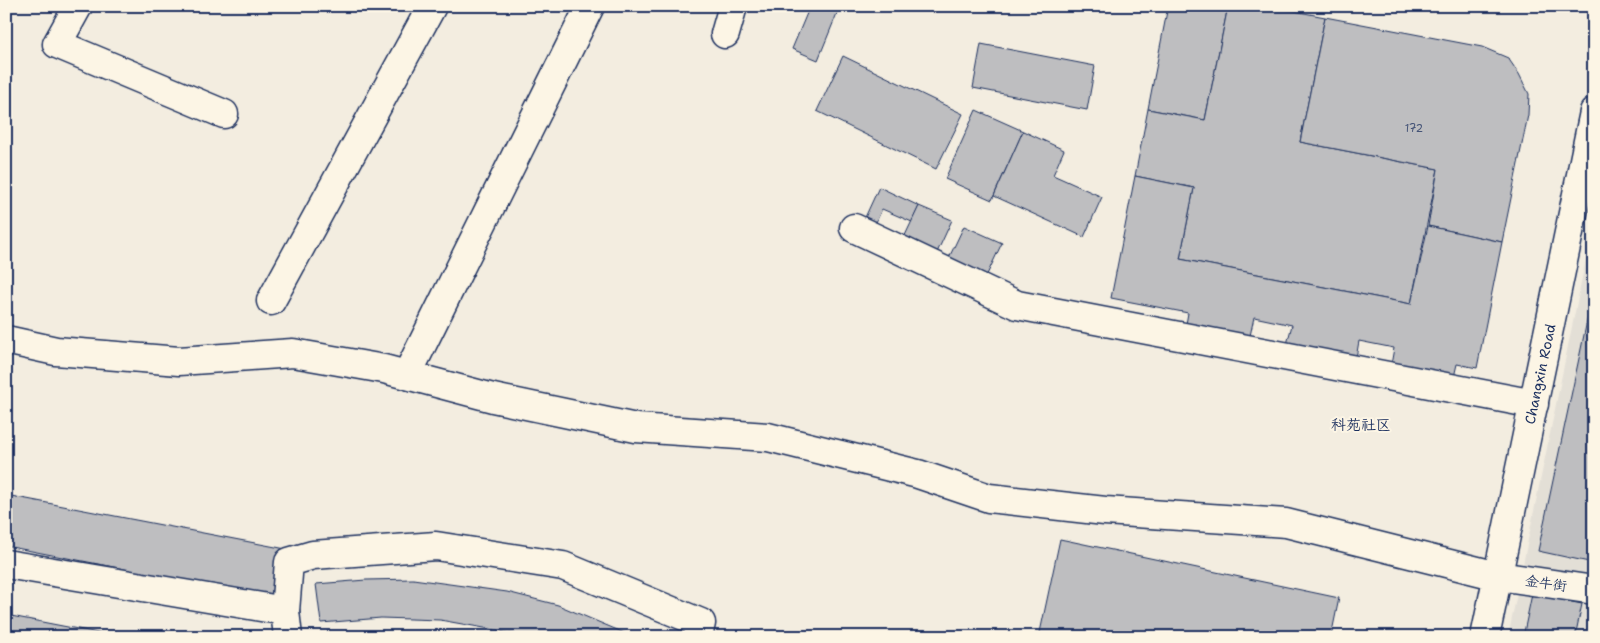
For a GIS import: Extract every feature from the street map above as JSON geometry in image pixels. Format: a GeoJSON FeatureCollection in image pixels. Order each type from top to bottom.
{"type":"FeatureCollection","features":[{"type":"Feature","properties":{"kind":"street"},"geometry":{"type":"LineString","coordinates":[[78,6],[57,44],[224,114]]}},
{"type":"Feature","properties":{"kind":"street"},"geometry":{"type":"LineString","coordinates":[[271,301],[432,6]]}},
{"type":"Feature","properties":{"kind":"street"},"geometry":{"type":"LineString","coordinates":[[407,375],[590,6]]}},
{"type":"Feature","properties":{"kind":"street"},"geometry":{"type":"LineString","coordinates":[[725,34],[733,6]]}},
{"type":"Feature","properties":{"kind":"street","name":"Changxin Road"},"geometry":{"type":"LineString","coordinates":[[1485,637],[1594,112]]}},
{"type":"Feature","properties":{"kind":"street"},"geometry":{"type":"LineString","coordinates":[[854,228],[1018,305],[1534,404]]}},
{"type":"Feature","properties":{"kind":"street","name":"金牛街"},"geometry":{"type":"LineString","coordinates":[[6,340],[56,350],[179,361],[293,353],[384,369],[493,398],[636,428],[768,437],[918,474],[989,498],[1105,511],[1286,523],[1498,576],[1594,590]]}},
{"type":"Feature","properties":{"kind":"street"},"geometry":{"type":"LineString","coordinates":[[6,564],[287,624],[289,562],[313,555],[436,546],[563,566],[701,624],[698,637]]}},
{"type":"Feature","properties":{"kind":"shaded area"},"geometry":{"type":"Polygon","coordinates":[[[1594,220],[1594,637],[1508,637],[1594,220]]]}},
{"type":"Feature","properties":{"kind":"building"},"geometry":{"type":"Polygon","coordinates":[[[810,6],[840,6],[818,60],[792,49],[810,6]]]}},
{"type":"Feature","properties":{"kind":"building"},"geometry":{"type":"Polygon","coordinates":[[[1168,6],[1228,6],[1205,120],[1148,109],[1168,6]]]}},
{"type":"Feature","properties":{"kind":"building"},"geometry":{"type":"Polygon","coordinates":[[[1228,6],[1268,6],[1325,17],[1300,142],[1438,169],[1411,304],[1180,259],[1194,188],[1135,176],[1148,109],[1205,120],[1228,6]]]}},
{"type":"Feature","properties":{"kind":"building"},"geometry":{"type":"Polygon","coordinates":[[[1325,17],[1482,47],[1508,58],[1529,94],[1528,115],[1502,242],[1428,226],[1438,169],[1300,142],[1325,17]]]}},
{"type":"Feature","properties":{"kind":"building"},"geometry":{"type":"Polygon","coordinates":[[[981,44],[1095,66],[1087,110],[973,88],[981,44]]]}},
{"type":"Feature","properties":{"kind":"building"},"geometry":{"type":"Polygon","coordinates":[[[843,56],[963,114],[936,169],[817,111],[843,56]]]}},
{"type":"Feature","properties":{"kind":"building"},"geometry":{"type":"Polygon","coordinates":[[[976,110],[1023,131],[992,200],[945,179],[976,110]]]}},
{"type":"Feature","properties":{"kind":"building"},"geometry":{"type":"Polygon","coordinates":[[[1023,131],[1064,150],[1053,175],[1102,197],[1084,237],[994,196],[1023,131]]]}},
{"type":"Feature","properties":{"kind":"building"},"geometry":{"type":"Polygon","coordinates":[[[1135,176],[1194,188],[1180,259],[1411,304],[1428,226],[1502,242],[1477,368],[1457,364],[1454,377],[1391,365],[1394,348],[1359,341],[1356,358],[1287,344],[1292,325],[1254,317],[1250,336],[1186,324],[1188,313],[1111,298],[1135,176]]]}},
{"type":"Feature","properties":{"kind":"building"},"geometry":{"type":"Polygon","coordinates":[[[879,187],[919,206],[912,222],[882,209],[873,229],[862,224],[879,187]]]}},
{"type":"Feature","properties":{"kind":"building"},"geometry":{"type":"Polygon","coordinates":[[[919,206],[952,220],[934,259],[901,244],[919,206]]]}},
{"type":"Feature","properties":{"kind":"building"},"geometry":{"type":"Polygon","coordinates":[[[964,226],[1002,243],[984,281],[946,264],[964,226]]]}},
{"type":"Feature","properties":{"kind":"building"},"geometry":{"type":"Polygon","coordinates":[[[1594,288],[1594,540],[1589,562],[1538,551],[1594,288]]]}},
{"type":"Feature","properties":{"kind":"building"},"geometry":{"type":"Polygon","coordinates":[[[6,495],[286,549],[277,599],[6,546],[6,495]]]}},
{"type":"Feature","properties":{"kind":"building"},"geometry":{"type":"Polygon","coordinates":[[[1060,539],[1339,598],[1331,637],[1039,637],[1060,539]]]}},
{"type":"Feature","properties":{"kind":"building"},"geometry":{"type":"Polygon","coordinates":[[[413,579],[507,592],[558,605],[634,637],[522,637],[501,631],[440,620],[381,618],[321,623],[316,584],[413,579]]]}},
{"type":"Feature","properties":{"kind":"building"},"geometry":{"type":"Polygon","coordinates":[[[1532,594],[1582,604],[1575,637],[1523,637],[1532,594]]]}},
{"type":"Feature","properties":{"kind":"building"},"geometry":{"type":"Polygon","coordinates":[[[6,615],[119,637],[6,637],[6,615]]]}},
{"type":"Feature","properties":{"kind":"district","name":"科苑社区"},"geometry":{"type":"Point","coordinates":[1361,425]}}]}
